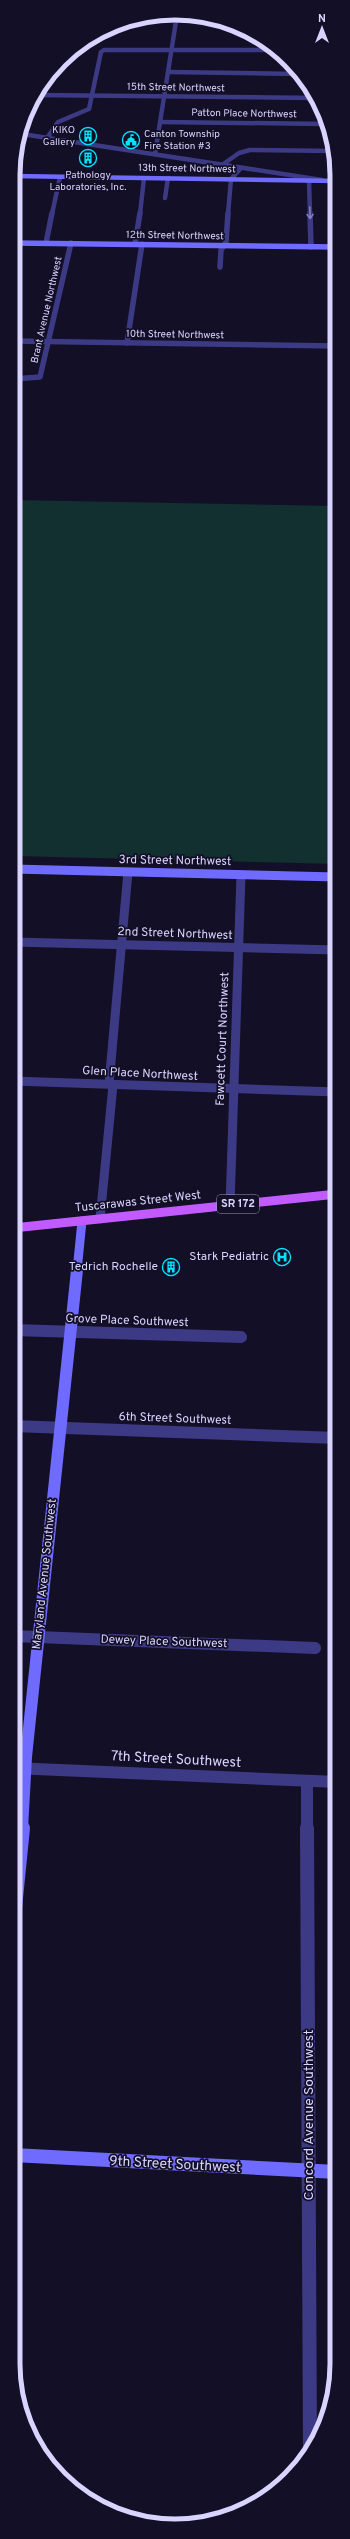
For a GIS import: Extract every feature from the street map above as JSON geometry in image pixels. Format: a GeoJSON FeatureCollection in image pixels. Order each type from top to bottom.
{"type":"FeatureCollection","features":[{"type":"Feature","properties":{"kind":"main road","name":"Tuscarawas Street West"},"geometry":{"type":"LineString","coordinates":[[20,1227],[330,1195]]}},
{"type":"Feature","properties":{"kind":"street"},"geometry":{"type":"LineString","coordinates":[[155,154],[161,122],[170,50],[176,20]]}},
{"type":"Feature","properties":{"kind":"street"},"geometry":{"type":"LineString","coordinates":[[48,138],[58,122],[87,111],[92,96],[101,52],[107,49],[266,50]]}},
{"type":"Feature","properties":{"kind":"street"},"geometry":{"type":"LineString","coordinates":[[168,72],[293,74]]}},
{"type":"Feature","properties":{"kind":"street","name":"15th Street Northwest"},"geometry":{"type":"LineString","coordinates":[[42,95],[309,98]]}},
{"type":"Feature","properties":{"kind":"street","name":"Patton Place Northwest"},"geometry":{"type":"LineString","coordinates":[[161,122],[322,124]]}},
{"type":"Feature","properties":{"kind":"street"},"geometry":{"type":"LineString","coordinates":[[25,134],[323,180]]}},
{"type":"Feature","properties":{"kind":"street"},"geometry":{"type":"LineString","coordinates":[[222,165],[246,151],[328,150]]}},
{"type":"Feature","properties":{"kind":"street"},"geometry":{"type":"LineString","coordinates":[[220,267],[224,245],[226,242],[231,179],[241,168]]}},
{"type":"Feature","properties":{"kind":"street","name":"13th Street Northwest"},"geometry":{"type":"LineString","coordinates":[[20,176],[330,181]]}},
{"type":"Feature","properties":{"kind":"street"},"geometry":{"type":"LineString","coordinates":[[46,243],[60,177]]}},
{"type":"Feature","properties":{"kind":"street"},"geometry":{"type":"LineString","coordinates":[[135,244],[144,193],[144,178]]}},
{"type":"Feature","properties":{"kind":"street"},"geometry":{"type":"LineString","coordinates":[[165,198],[168,178]]}},
{"type":"Feature","properties":{"kind":"street"},"geometry":{"type":"LineString","coordinates":[[309,180],[311,247]]}},
{"type":"Feature","properties":{"kind":"street","name":"12th Street Northwest"},"geometry":{"type":"LineString","coordinates":[[20,242],[330,247]]}},
{"type":"Feature","properties":{"kind":"street","name":"Brant Avenue Northwest"},"geometry":{"type":"LineString","coordinates":[[20,379],[38,379],[49,342],[71,243]]}},
{"type":"Feature","properties":{"kind":"street"},"geometry":{"type":"LineString","coordinates":[[128,343],[142,244]]}},
{"type":"Feature","properties":{"kind":"street","name":"10th Street Northwest"},"geometry":{"type":"LineString","coordinates":[[20,341],[330,346]]}},
{"type":"Feature","properties":{"kind":"street","name":"3rd Street Northwest"},"geometry":{"type":"LineString","coordinates":[[20,869],[330,877]]}},
{"type":"Feature","properties":{"kind":"street"},"geometry":{"type":"LineString","coordinates":[[100,1219],[128,872]]}},
{"type":"Feature","properties":{"kind":"street","name":"Fawcett Court Northwest"},"geometry":{"type":"LineString","coordinates":[[230,1205],[241,875]]}},
{"type":"Feature","properties":{"kind":"street","name":"2nd Street Northwest"},"geometry":{"type":"LineString","coordinates":[[20,942],[330,950]]}},
{"type":"Feature","properties":{"kind":"street","name":"Glen Place Northwest"},"geometry":{"type":"LineString","coordinates":[[20,1081],[233,1090],[330,1092]]}},
{"type":"Feature","properties":{"kind":"street","name":"Maryland Avenue Southwest"},"geometry":{"type":"LineString","coordinates":[[20,1761],[39,1637],[82,1221]]}},
{"type":"Feature","properties":{"kind":"street","name":"Grove Place Southwest"},"geometry":{"type":"LineString","coordinates":[[20,1330],[241,1337]]}},
{"type":"Feature","properties":{"kind":"street","name":"6th Street Southwest"},"geometry":{"type":"LineString","coordinates":[[20,1426],[330,1438]]}},
{"type":"Feature","properties":{"kind":"street","name":"Dewey Place Southwest"},"geometry":{"type":"LineString","coordinates":[[20,1636],[315,1648]]}},
{"type":"Feature","properties":{"kind":"street","name":"7th Street Southwest"},"geometry":{"type":"LineString","coordinates":[[20,1768],[330,1782]]}},
{"type":"Feature","properties":{"kind":"street","name":"Concord Avenue Southwest"},"geometry":{"type":"LineString","coordinates":[[307,1781],[310,2440]]}},
{"type":"Feature","properties":{"kind":"street","name":"Maryland Avenue Southwest"},"geometry":{"type":"LineString","coordinates":[[20,1782],[23,1824],[20,1855]]}},
{"type":"Feature","properties":{"kind":"street","name":"9th Street Southwest"},"geometry":{"type":"LineString","coordinates":[[20,2155],[330,2172]]}},
{"type":"Feature","properties":{"kind":"green space"},"geometry":{"type":"Polygon","coordinates":[[[20,500],[330,506],[330,864],[20,856],[20,500]]]}},
{"type":"Feature","properties":{"kind":"place","name":"KIKO Gallery"},"geometry":{"type":"Point","coordinates":[88,136]}},
{"type":"Feature","properties":{"kind":"place","name":"Canton Township Fire Station #3"},"geometry":{"type":"Point","coordinates":[131,140]}},
{"type":"Feature","properties":{"kind":"place","name":"Pathology Laboratories, Inc."},"geometry":{"type":"Point","coordinates":[88,158]}},
{"type":"Feature","properties":{"kind":"place","name":"Stark Pediatric"},"geometry":{"type":"Point","coordinates":[282,1257]}},
{"type":"Feature","properties":{"kind":"place","name":"Tedrich Rochelle"},"geometry":{"type":"Point","coordinates":[171,1267]}}]}
